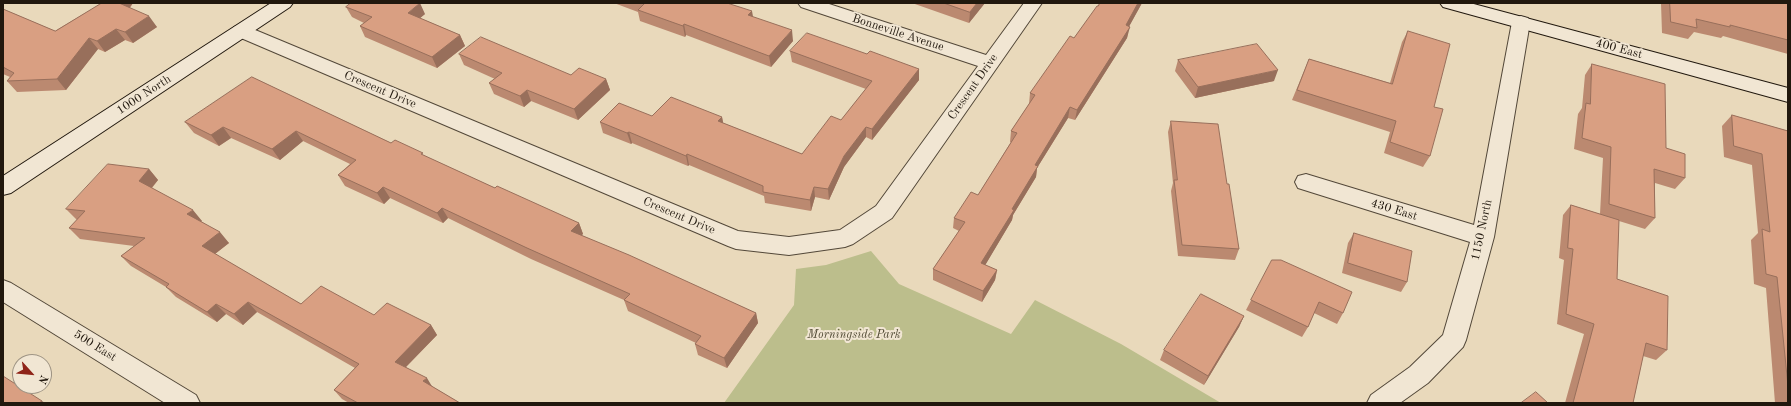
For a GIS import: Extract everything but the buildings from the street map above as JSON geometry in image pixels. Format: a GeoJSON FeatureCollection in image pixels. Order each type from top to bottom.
{"type":"FeatureCollection","features":[{"type":"Feature","properties":{"kind":"street","name":"1000 North"},"geometry":{"type":"LineString","coordinates":[[3,188],[284,3]]}},
{"type":"Feature","properties":{"kind":"street","name":"Bonneville Avenue"},"geometry":{"type":"LineString","coordinates":[[807,3],[990,63]]}},
{"type":"Feature","properties":{"kind":"street","name":"Crescent Drive"},"geometry":{"type":"LineString","coordinates":[[241,31],[736,240],[789,246],[845,238],[884,212],[1032,3]]}},
{"type":"Feature","properties":{"kind":"street","name":"400 East"},"geometry":{"type":"LineString","coordinates":[[1449,3],[1788,95]]}},
{"type":"Feature","properties":{"kind":"street","name":"1150 North"},"geometry":{"type":"LineString","coordinates":[[1380,403],[1419,375],[1454,340],[1482,237],[1521,22]]}},
{"type":"Feature","properties":{"kind":"street","name":"430 East"},"geometry":{"type":"LineString","coordinates":[[1306,182],[1482,237]]}},
{"type":"Feature","properties":{"kind":"street","name":"500 East"},"geometry":{"type":"LineString","coordinates":[[3,290],[180,401]]}},
{"type":"Feature","properties":{"kind":"green space","name":"Morningside Park"},"geometry":{"type":"Polygon","coordinates":[[[871,251],[899,284],[1011,334],[1035,300],[1121,344],[1221,403],[724,403],[794,305],[796,269],[826,265],[871,251]]]}}]}
